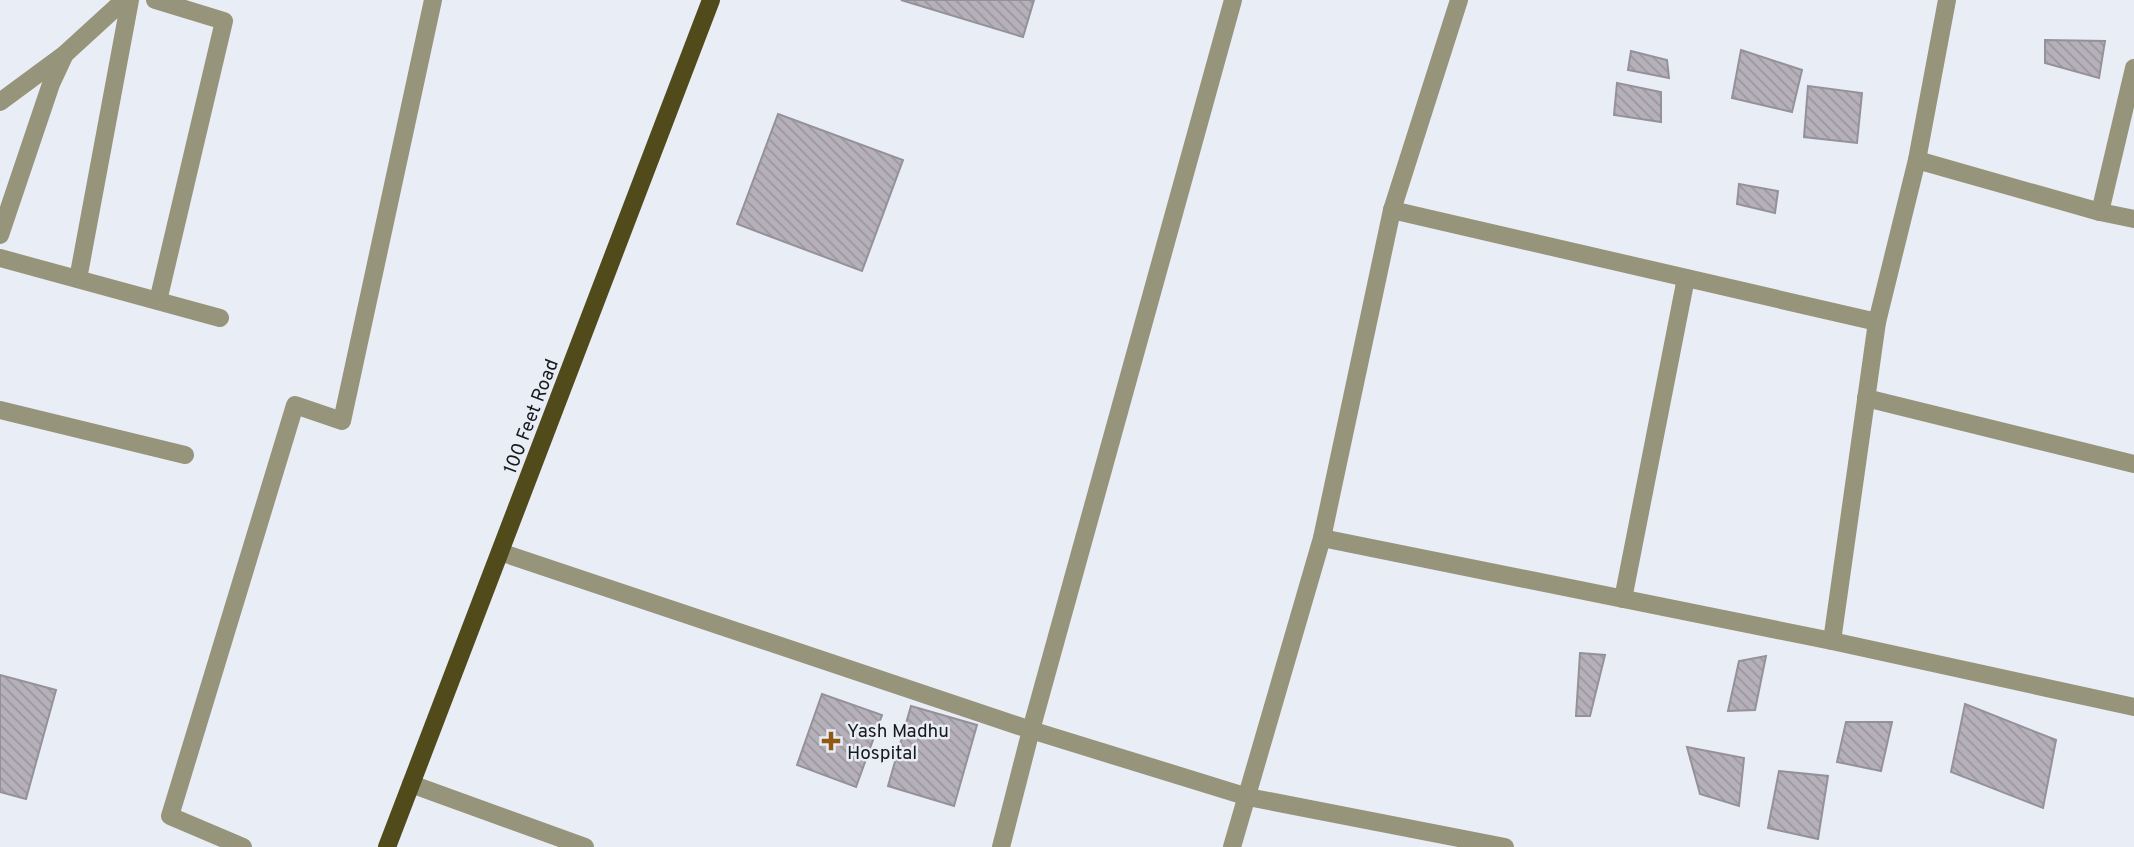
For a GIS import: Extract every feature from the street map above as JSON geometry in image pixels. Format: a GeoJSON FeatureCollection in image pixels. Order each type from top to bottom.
{"type":"FeatureCollection","features":[{"type":"Feature","properties":{"kind":"main road","name":"100 Feet Road"},"geometry":{"type":"LineString","coordinates":[[387,847],[711,0]]}},
{"type":"Feature","properties":{"kind":"street"},"geometry":{"type":"LineString","coordinates":[[0,102],[65,54],[124,0]]}},
{"type":"Feature","properties":{"kind":"street"},"geometry":{"type":"LineString","coordinates":[[78,279],[130,0]]}},
{"type":"Feature","properties":{"kind":"street"},"geometry":{"type":"LineString","coordinates":[[155,0],[190,5],[224,21],[158,301]]}},
{"type":"Feature","properties":{"kind":"street"},"geometry":{"type":"LineString","coordinates":[[243,847],[170,816],[295,405],[342,421],[433,0]]}},
{"type":"Feature","properties":{"kind":"street"},"geometry":{"type":"LineString","coordinates":[[1001,847],[1233,0]]}},
{"type":"Feature","properties":{"kind":"street"},"geometry":{"type":"LineString","coordinates":[[1232,847],[1322,538],[1392,210],[1459,0]]}},
{"type":"Feature","properties":{"kind":"street"},"geometry":{"type":"LineString","coordinates":[[1832,641],[1877,322],[1917,160],[1947,0]]}},
{"type":"Feature","properties":{"kind":"street"},"geometry":{"type":"LineString","coordinates":[[0,235],[51,84],[65,54]]}},
{"type":"Feature","properties":{"kind":"street"},"geometry":{"type":"LineString","coordinates":[[2100,212],[2134,68]]}},
{"type":"Feature","properties":{"kind":"street"},"geometry":{"type":"LineString","coordinates":[[1917,160],[2100,212],[2134,219]]}},
{"type":"Feature","properties":{"kind":"street"},"geometry":{"type":"LineString","coordinates":[[1392,210],[1877,322]]}},
{"type":"Feature","properties":{"kind":"street"},"geometry":{"type":"LineString","coordinates":[[0,258],[219,318]]}},
{"type":"Feature","properties":{"kind":"street"},"geometry":{"type":"LineString","coordinates":[[1623,599],[1686,278]]}},
{"type":"Feature","properties":{"kind":"street"},"geometry":{"type":"LineString","coordinates":[[1866,398],[2134,464]]}},
{"type":"Feature","properties":{"kind":"street"},"geometry":{"type":"LineString","coordinates":[[0,411],[185,455]]}},
{"type":"Feature","properties":{"kind":"street"},"geometry":{"type":"LineString","coordinates":[[1322,538],[1832,641],[2134,707]]}},
{"type":"Feature","properties":{"kind":"street"},"geometry":{"type":"LineString","coordinates":[[500,552],[1031,730],[1248,797],[1504,847]]}},
{"type":"Feature","properties":{"kind":"street"},"geometry":{"type":"LineString","coordinates":[[411,784],[585,847]]}},
{"type":"Feature","properties":{"kind":"building"},"geometry":{"type":"Polygon","coordinates":[[[901,0],[1034,0],[1023,37],[901,0]]]}},
{"type":"Feature","properties":{"kind":"building"},"geometry":{"type":"Polygon","coordinates":[[[2045,40],[2105,41],[2099,78],[2045,63],[2045,40]]]}},
{"type":"Feature","properties":{"kind":"building"},"geometry":{"type":"Polygon","coordinates":[[[1741,50],[1802,70],[1792,112],[1732,98],[1741,50]]]}},
{"type":"Feature","properties":{"kind":"building"},"geometry":{"type":"Polygon","coordinates":[[[1631,51],[1667,60],[1669,78],[1628,70],[1631,51]]]}},
{"type":"Feature","properties":{"kind":"building"},"geometry":{"type":"Polygon","coordinates":[[[1617,83],[1661,92],[1661,122],[1614,115],[1617,83]]]}},
{"type":"Feature","properties":{"kind":"building"},"geometry":{"type":"Polygon","coordinates":[[[1808,86],[1862,93],[1857,143],[1804,137],[1808,86]]]}},
{"type":"Feature","properties":{"kind":"building"},"geometry":{"type":"Polygon","coordinates":[[[778,114],[903,160],[862,271],[737,224],[778,114]]]}},
{"type":"Feature","properties":{"kind":"building"},"geometry":{"type":"Polygon","coordinates":[[[1739,184],[1778,191],[1775,213],[1737,204],[1739,184]]]}},
{"type":"Feature","properties":{"kind":"building"},"geometry":{"type":"Polygon","coordinates":[[[1580,653],[1605,655],[1590,716],[1576,716],[1580,653]]]}},
{"type":"Feature","properties":{"kind":"building"},"geometry":{"type":"Polygon","coordinates":[[[1766,656],[1755,710],[1728,711],[1739,661],[1766,656]]]}},
{"type":"Feature","properties":{"kind":"building"},"geometry":{"type":"Polygon","coordinates":[[[0,675],[56,690],[26,799],[0,792],[0,675]]]}},
{"type":"Feature","properties":{"kind":"building"},"geometry":{"type":"Polygon","coordinates":[[[822,694],[882,715],[856,787],[797,765],[822,694]]]}},
{"type":"Feature","properties":{"kind":"building"},"geometry":{"type":"Polygon","coordinates":[[[1965,704],[2056,740],[2043,808],[1951,772],[1965,704]]]}},
{"type":"Feature","properties":{"kind":"building"},"geometry":{"type":"Polygon","coordinates":[[[911,706],[977,725],[954,806],[888,786],[911,706]]]}},
{"type":"Feature","properties":{"kind":"building"},"geometry":{"type":"Polygon","coordinates":[[[1846,722],[1892,722],[1881,771],[1837,762],[1846,722]]]}},
{"type":"Feature","properties":{"kind":"building"},"geometry":{"type":"Polygon","coordinates":[[[1687,747],[1744,758],[1739,806],[1700,794],[1687,747]]]}},
{"type":"Feature","properties":{"kind":"building"},"geometry":{"type":"Polygon","coordinates":[[[1779,771],[1828,776],[1818,839],[1768,828],[1779,771]]]}},
{"type":"Feature","properties":{"kind":"place","name":"Yash Madhu Hospital"},"geometry":{"type":"Point","coordinates":[831,741]}}]}
